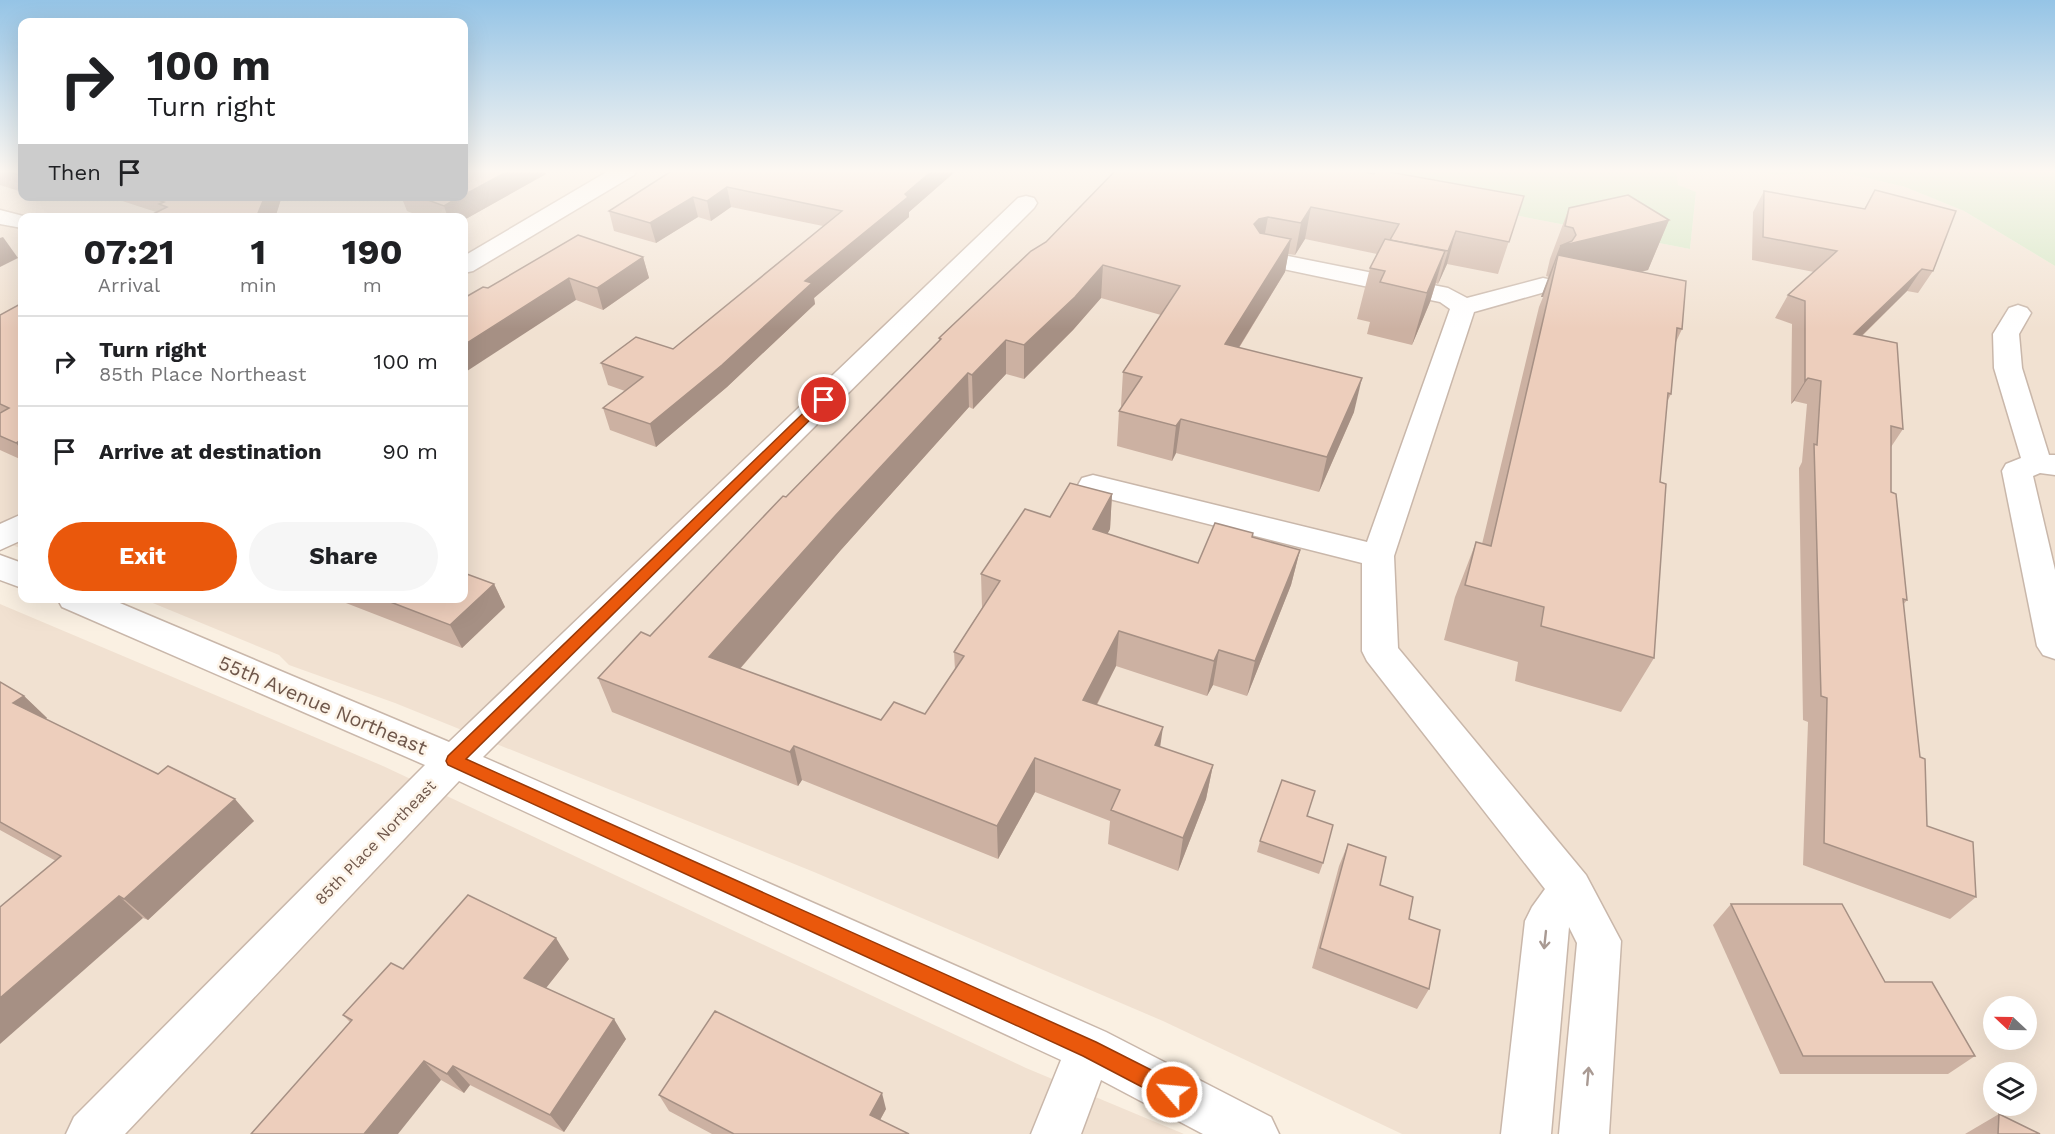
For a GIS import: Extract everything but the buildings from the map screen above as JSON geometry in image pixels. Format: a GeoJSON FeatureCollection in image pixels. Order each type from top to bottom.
{"type":"FeatureCollection","features":[{"type":"Feature","properties":{"kind":"street"},"geometry":{"type":"LineString","coordinates":[[468,264],[537,223]]}},
{"type":"Feature","properties":{"kind":"street","name":"85th Place Northeast"},"geometry":{"type":"LineString","coordinates":[[90,1134],[454,761],[1006,223]]}},
{"type":"Feature","properties":{"kind":"street"},"geometry":{"type":"LineString","coordinates":[[1263,258],[1448,296],[1463,307]]}},
{"type":"Feature","properties":{"kind":"street"},"geometry":{"type":"LineString","coordinates":[[1463,307],[1544,285]]}},
{"type":"Feature","properties":{"kind":"street"},"geometry":{"type":"LineString","coordinates":[[1463,307],[1378,556],[1380,651],[1571,889],[1599,941],[1584,1134]]}},
{"type":"Feature","properties":{"kind":"street"},"geometry":{"type":"LineString","coordinates":[[2018,313],[2006,334],[2008,368],[2037,466],[2055,646]]}},
{"type":"Feature","properties":{"kind":"street"},"geometry":{"type":"LineString","coordinates":[[1093,485],[1378,556]]}},
{"type":"Feature","properties":{"kind":"street"},"geometry":{"type":"LineString","coordinates":[[0,539],[18,528]]}},
{"type":"Feature","properties":{"kind":"street"},"geometry":{"type":"LineString","coordinates":[[0,567],[18,574]]}},
{"type":"Feature","properties":{"kind":"street","name":"55th Avenue Northeast"},"geometry":{"type":"LineString","coordinates":[[87,603],[454,761],[1089,1049],[1254,1134]]}},
{"type":"Feature","properties":{"kind":"street"},"geometry":{"type":"LineString","coordinates":[[1526,1134],[1547,921],[1571,889]]}},
{"type":"Feature","properties":{"kind":"street"},"geometry":{"type":"LineString","coordinates":[[1056,1134],[1089,1049]]}},
{"type":"Feature","properties":{"kind":"shaded area"},"geometry":{"type":"Polygon","coordinates":[[[0,223],[18,223],[18,547],[0,540],[0,223]]]}},
{"type":"Feature","properties":{"kind":"shaded area"},"geometry":{"type":"Polygon","coordinates":[[[468,223],[1555,223],[1690,249],[1693,223],[1984,223],[2055,266],[2055,1134],[1402,1134],[1163,1021],[814,872],[395,703],[289,665],[279,655],[153,603],[468,603],[468,223]]]}},
{"type":"Feature","properties":{"kind":"shaded area"},"geometry":{"type":"Polygon","coordinates":[[[0,604],[383,766],[1026,1068],[1184,1134],[0,1134],[0,604]]]}},
{"type":"Feature","properties":{"kind":"green space"},"geometry":{"type":"Polygon","coordinates":[[[1555,223],[1693,223],[1690,249],[1555,223]]]}},
{"type":"Feature","properties":{"kind":"green space"},"geometry":{"type":"Polygon","coordinates":[[[1984,223],[2055,223],[2055,266],[1984,223]]]}},
{"type":"Feature","properties":{"kind":"route"},"geometry":{"type":"LineString","coordinates":[[824,400],[454,761],[1089,1049],[1172,1092]]}}]}
